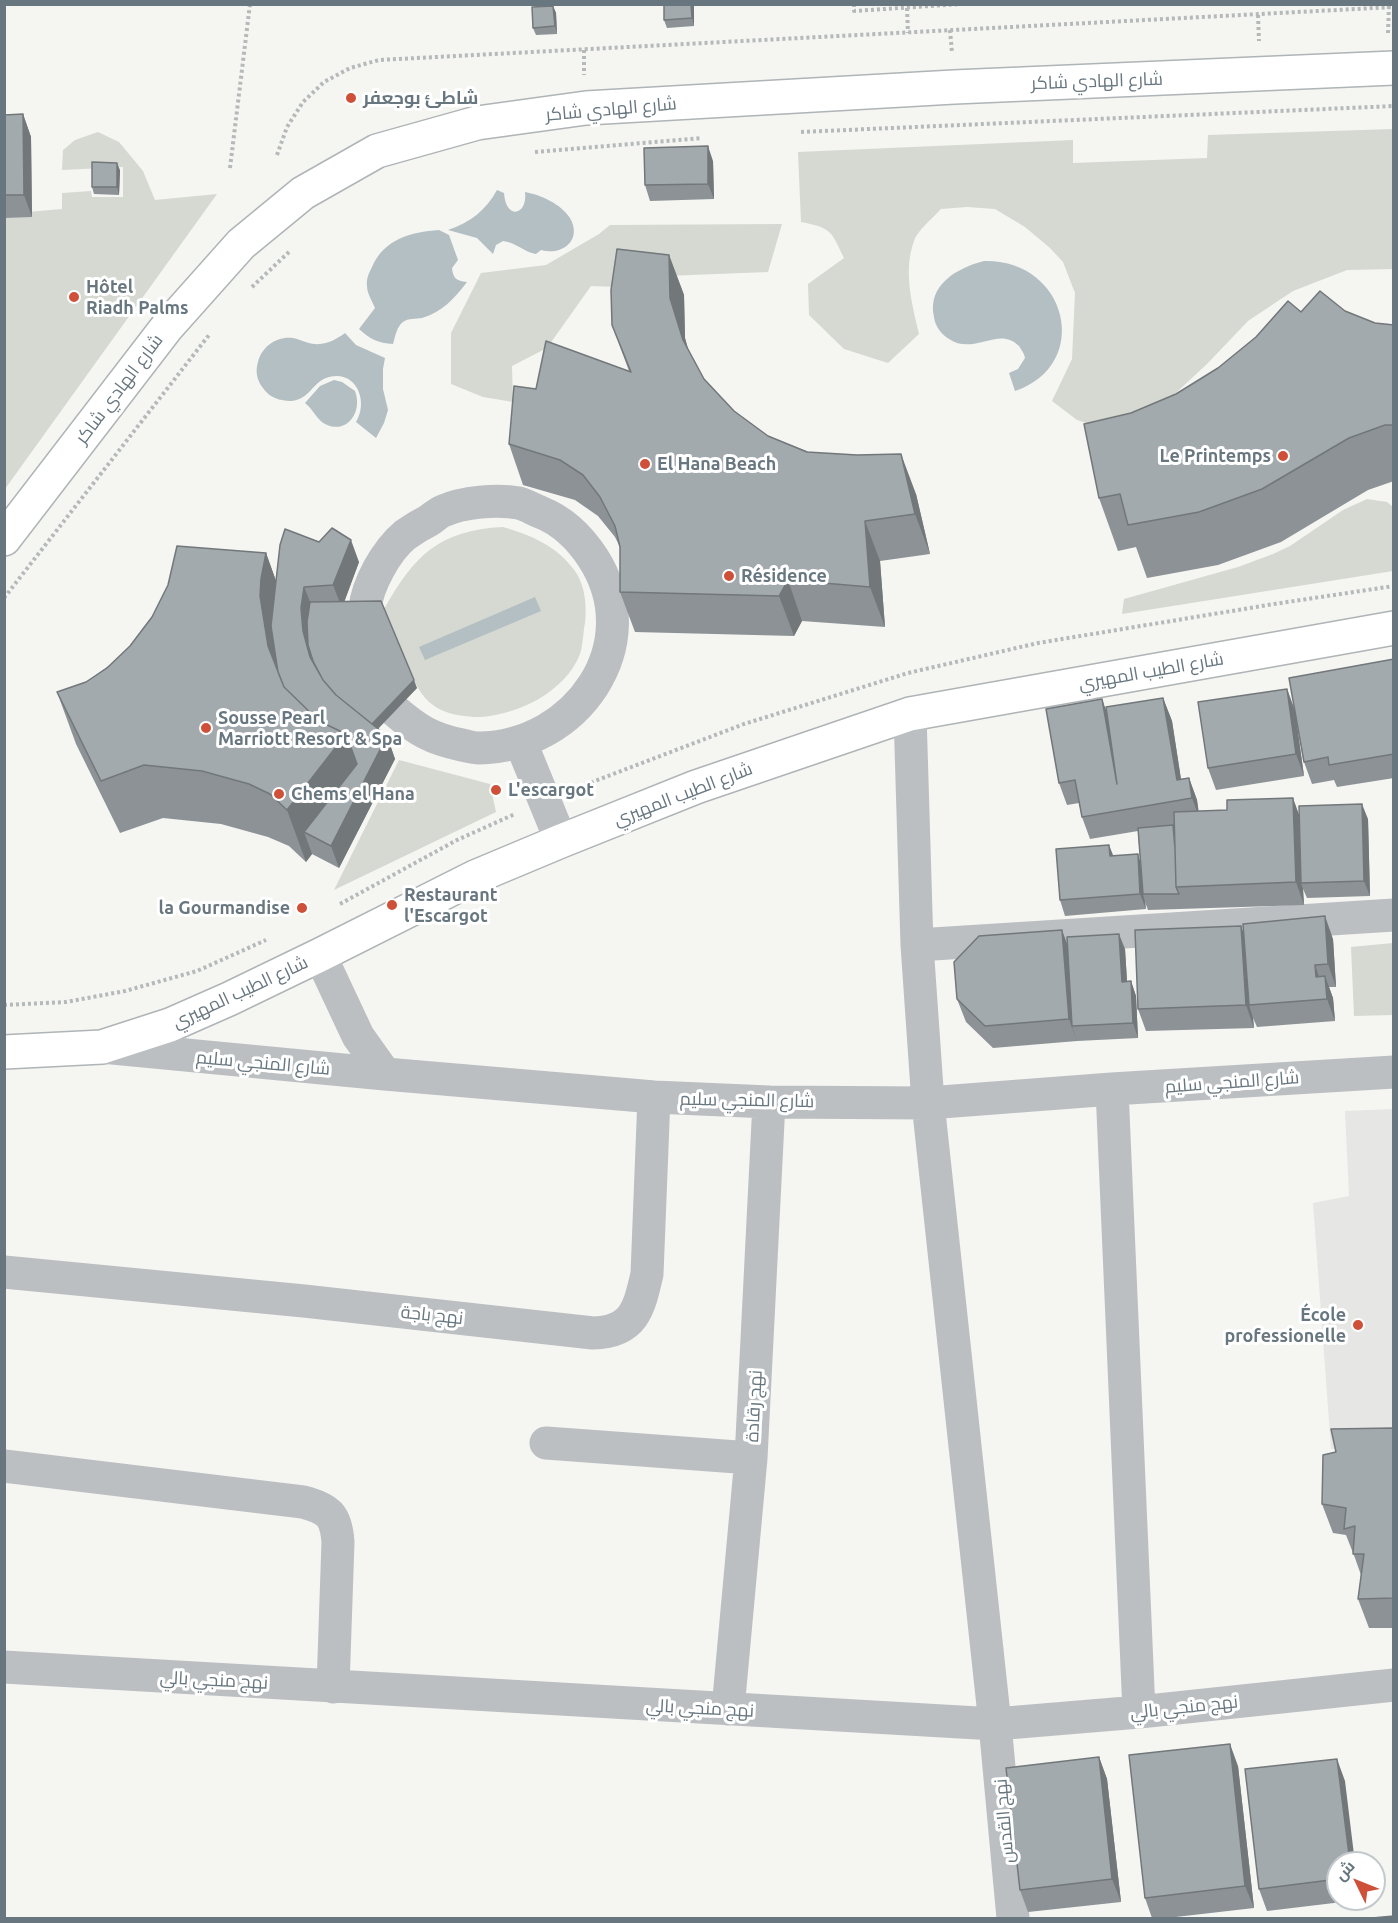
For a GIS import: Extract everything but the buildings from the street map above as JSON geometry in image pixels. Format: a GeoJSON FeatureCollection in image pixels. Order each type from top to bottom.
{"type":"FeatureCollection","features":[{"type":"Feature","properties":{"kind":"main road","name":"شارع الهادي شاكر"},"geometry":{"type":"LineString","coordinates":[[4,539],[167,327],[240,244],[303,193],[376,151],[477,123],[586,108],[954,87],[1394,68]]}},
{"type":"Feature","properties":{"kind":"main road","name":"شارع الطيب المهيري"},"geometry":{"type":"LineString","coordinates":[[4,1052],[102,1047],[170,1025],[320,955],[475,877],[696,787],[910,714],[1394,628]]}},
{"type":"Feature","properties":{"kind":"street"},"geometry":{"type":"LineString","coordinates":[[364,609],[365,600],[380,565],[404,536],[443,511],[480,501],[518,503],[554,518],[583,542],[604,574],[613,611],[610,649],[596,684],[572,713],[540,734],[521,742],[478,748],[440,740],[411,725],[394,710]]}},
{"type":"Feature","properties":{"kind":"street","name":"نهج القدس"},"geometry":{"type":"LineString","coordinates":[[910,714],[917,945],[928,1103],[995,1724],[1013,1918]]}},
{"type":"Feature","properties":{"kind":"street"},"geometry":{"type":"LineString","coordinates":[[521,742],[561,841]]}},
{"type":"Feature","properties":{"kind":"street"},"geometry":{"type":"LineString","coordinates":[[917,945],[1394,915]]}},
{"type":"Feature","properties":{"kind":"street"},"geometry":{"type":"LineString","coordinates":[[320,955],[358,1036],[385,1074]]}},
{"type":"Feature","properties":{"kind":"street","name":"شارع المنجي سليم"},"geometry":{"type":"LineString","coordinates":[[102,1047],[654,1097],[769,1102],[928,1103],[1394,1072]]}},
{"type":"Feature","properties":{"kind":"street"},"geometry":{"type":"LineString","coordinates":[[1112,1089],[1139,1712]]}},
{"type":"Feature","properties":{"kind":"street","name":"نهج باجة"},"geometry":{"type":"LineString","coordinates":[[4,1272],[304,1301],[593,1333],[610,1332],[624,1325],[635,1314],[647,1274],[654,1097]]}},
{"type":"Feature","properties":{"kind":"street","name":"نهج رقادة"},"geometry":{"type":"LineString","coordinates":[[728,1710],[751,1458],[769,1102]]}},
{"type":"Feature","properties":{"kind":"street"},"geometry":{"type":"LineString","coordinates":[[546,1443],[751,1458]]}},
{"type":"Feature","properties":{"kind":"street"},"geometry":{"type":"LineString","coordinates":[[4,1466],[303,1502],[321,1507],[331,1514],[337,1527],[333,1687]]}},
{"type":"Feature","properties":{"kind":"street","name":"نهج منجي بالي"},"geometry":{"type":"LineString","coordinates":[[4,1667],[995,1724],[1139,1712],[1394,1685]]}},
{"type":"Feature","properties":{"kind":"path"},"geometry":{"type":"LineString","coordinates":[[230,168],[250,4]]}},
{"type":"Feature","properties":{"kind":"path"},"geometry":{"type":"LineString","coordinates":[[854,4],[854,11],[962,4]]}},
{"type":"Feature","properties":{"kind":"path"},"geometry":{"type":"LineString","coordinates":[[277,155],[287,127],[303,102],[324,82],[350,68],[379,60],[1390,6],[1388,33]]}},
{"type":"Feature","properties":{"kind":"path"},"geometry":{"type":"LineString","coordinates":[[907,8],[908,33]]}},
{"type":"Feature","properties":{"kind":"path"},"geometry":{"type":"LineString","coordinates":[[791,133],[1394,106]]}},
{"type":"Feature","properties":{"kind":"path"},"geometry":{"type":"LineString","coordinates":[[527,153],[710,137]]}},
{"type":"Feature","properties":{"kind":"path"},"geometry":{"type":"LineString","coordinates":[[249,289],[298,243]]}},
{"type":"Feature","properties":{"kind":"path"},"geometry":{"type":"LineString","coordinates":[[4,598],[210,333]]}},
{"type":"Feature","properties":{"kind":"shaded area"},"geometry":{"type":"Polygon","coordinates":[[[1393,129],[1393,269],[1347,270],[1293,291],[1248,321],[1164,404],[1092,425],[1077,420],[1052,401],[1072,359],[1075,293],[1063,262],[1050,248],[1025,227],[995,209],[967,207],[941,209],[918,233],[911,252],[909,276],[911,299],[919,334],[888,363],[844,349],[809,315],[808,284],[844,258],[829,232],[819,226],[801,222],[798,152],[1073,140],[1073,163],[1207,158],[1208,135],[1393,129]]]}},
{"type":"Feature","properties":{"kind":"shaded area","name":"Hôtel Riadh Palms"},"geometry":{"type":"Polygon","coordinates":[[[98,132],[119,142],[143,171],[155,200],[217,194],[5,489],[5,214],[62,209],[62,193],[91,191],[92,197],[123,197],[123,167],[62,170],[63,150],[75,140],[98,132]]]}},
{"type":"Feature","properties":{"kind":"shaded area"},"geometry":{"type":"Polygon","coordinates":[[[497,190],[504,193],[509,208],[516,212],[523,206],[525,192],[538,195],[556,204],[570,218],[574,234],[572,240],[562,249],[541,250],[536,254],[503,241],[496,245],[493,254],[477,238],[448,230],[477,215],[497,190]]]}},
{"type":"Feature","properties":{"kind":"shaded area"},"geometry":{"type":"Polygon","coordinates":[[[782,224],[768,272],[666,276],[618,287],[591,286],[547,348],[512,366],[513,402],[483,397],[451,384],[451,333],[481,273],[546,265],[599,234],[610,225],[782,224]]]}},
{"type":"Feature","properties":{"kind":"shaded area"},"geometry":{"type":"Polygon","coordinates":[[[439,230],[449,235],[458,260],[452,268],[454,277],[467,282],[436,312],[403,322],[393,344],[374,340],[359,329],[375,308],[367,289],[367,278],[377,257],[391,244],[409,235],[439,230]]]}},
{"type":"Feature","properties":{"kind":"shaded area"},"geometry":{"type":"Polygon","coordinates":[[[984,261],[1013,265],[1035,277],[1051,294],[1060,316],[1062,338],[1055,359],[1040,378],[1015,391],[1009,373],[1018,369],[1025,358],[1019,346],[1003,338],[968,344],[958,343],[943,335],[935,320],[933,306],[940,287],[954,273],[984,261]]]}},
{"type":"Feature","properties":{"kind":"shaded area"},"geometry":{"type":"Polygon","coordinates":[[[345,333],[356,345],[385,358],[383,389],[388,410],[376,438],[356,422],[360,414],[360,397],[358,389],[346,378],[329,377],[317,384],[304,397],[291,401],[271,396],[258,379],[257,369],[260,356],[276,340],[293,338],[320,344],[327,343],[345,333]]]}},
{"type":"Feature","properties":{"kind":"shaded area"},"geometry":{"type":"Polygon","coordinates":[[[334,380],[342,382],[355,391],[357,407],[351,420],[346,424],[333,427],[322,422],[305,403],[320,386],[334,380]]]}},
{"type":"Feature","properties":{"kind":"shaded area"},"geometry":{"type":"Polygon","coordinates":[[[1367,499],[1387,502],[1393,507],[1393,571],[1122,614],[1124,599],[1238,567],[1273,554],[1290,546],[1343,510],[1367,499]]]}},
{"type":"Feature","properties":{"kind":"shaded area"},"geometry":{"type":"Polygon","coordinates":[[[503,527],[524,534],[552,548],[575,571],[583,589],[586,610],[582,647],[573,667],[564,679],[539,699],[525,706],[481,717],[450,713],[433,705],[418,687],[404,661],[384,609],[406,574],[431,549],[445,540],[462,534],[503,527]]]}},
{"type":"Feature","properties":{"kind":"shaded area"},"geometry":{"type":"Polygon","coordinates":[[[535,597],[541,611],[425,660],[419,647],[535,597]]]}},
{"type":"Feature","properties":{"kind":"shaded area"},"geometry":{"type":"Polygon","coordinates":[[[399,760],[490,784],[496,812],[334,890],[399,760]]]}},
{"type":"Feature","properties":{"kind":"shaded area"},"geometry":{"type":"Polygon","coordinates":[[[1393,943],[1393,1015],[1354,1016],[1351,947],[1393,943]]]}},
{"type":"Feature","properties":{"kind":"shaded area","name":"École professionelle"},"geometry":{"type":"Polygon","coordinates":[[[1393,1109],[1393,1448],[1331,1449],[1313,1203],[1349,1196],[1345,1111],[1393,1109]]]}},
{"type":"Feature","properties":{"kind":"place","name":"شاطئ بوجعفر"},"geometry":{"type":"Point","coordinates":[351,98]}},
{"type":"Feature","properties":{"kind":"place","name":"Hôtel Riadh Palms"},"geometry":{"type":"Point","coordinates":[74,297]}},
{"type":"Feature","properties":{"kind":"place","name":"Le Printemps"},"geometry":{"type":"Point","coordinates":[1283,456]}},
{"type":"Feature","properties":{"kind":"place","name":"El Hana Beach"},"geometry":{"type":"Point","coordinates":[645,464]}},
{"type":"Feature","properties":{"kind":"place","name":"Résidence"},"geometry":{"type":"Point","coordinates":[729,576]}},
{"type":"Feature","properties":{"kind":"place","name":"Sousse Pearl Marriott Resort & Spa"},"geometry":{"type":"Point","coordinates":[206,728]}},
{"type":"Feature","properties":{"kind":"place","name":"L'escargot"},"geometry":{"type":"Point","coordinates":[496,790]}},
{"type":"Feature","properties":{"kind":"place","name":"Chems el Hana"},"geometry":{"type":"Point","coordinates":[279,794]}},
{"type":"Feature","properties":{"kind":"place","name":"Restaurant l'Escargot"},"geometry":{"type":"Point","coordinates":[392,905]}},
{"type":"Feature","properties":{"kind":"place","name":"la Gourmandise"},"geometry":{"type":"Point","coordinates":[302,908]}},
{"type":"Feature","properties":{"kind":"place","name":"École professionelle"},"geometry":{"type":"Point","coordinates":[1358,1325]}}]}
